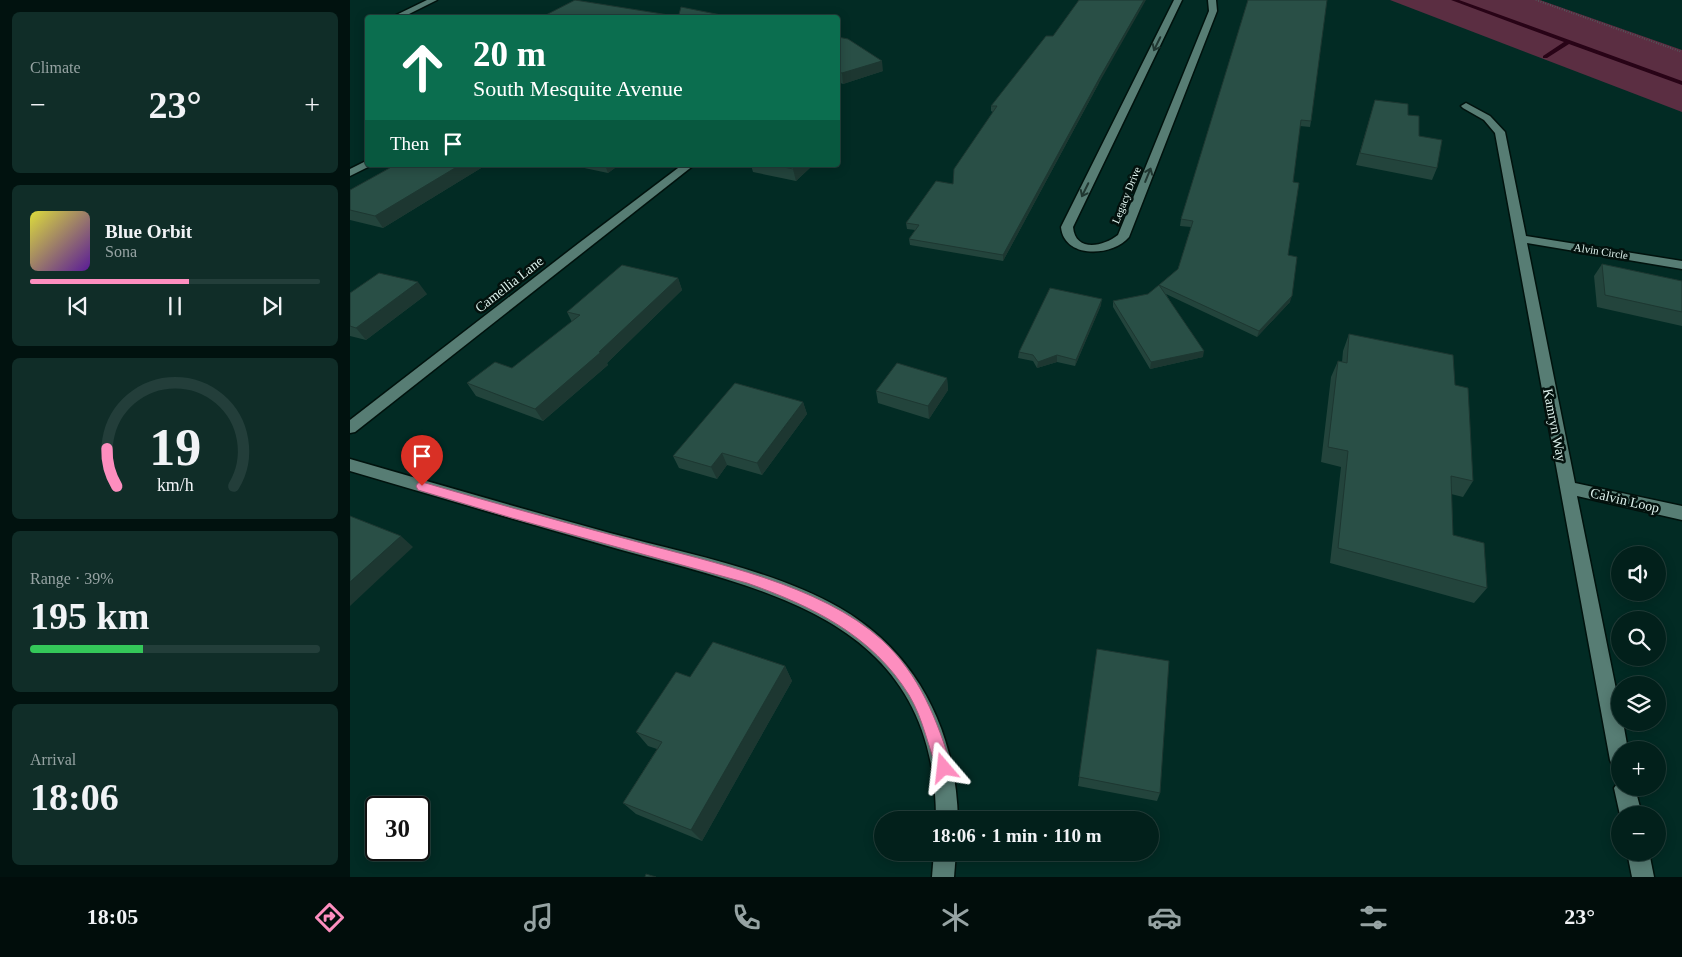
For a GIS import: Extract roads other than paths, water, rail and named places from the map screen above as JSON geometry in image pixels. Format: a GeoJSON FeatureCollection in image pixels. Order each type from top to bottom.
{"type":"FeatureCollection","features":[{"type":"Feature","properties":{"kind":"street"},"geometry":{"type":"LineString","coordinates":[[400,15],[432,0]]}},
{"type":"Feature","properties":{"kind":"street","name":"Legacy Drive"},"geometry":{"type":"LineString","coordinates":[[1178,0],[1067,227],[1066,233],[1077,244],[1099,248],[1110,246],[1123,237],[1213,11],[1212,0]]}},
{"type":"Feature","properties":{"kind":"street","name":"Kamryn Way"},"geometry":{"type":"LineString","coordinates":[[1466,106],[1487,118],[1500,132],[1616,741]]}},
{"type":"Feature","properties":{"kind":"street"},"geometry":{"type":"LineString","coordinates":[[350,173],[365,165]]}},
{"type":"Feature","properties":{"kind":"street","name":"Camellia Lane"},"geometry":{"type":"LineString","coordinates":[[350,428],[575,251],[686,167]]}},
{"type":"Feature","properties":{"kind":"street","name":"Alvin Circle"},"geometry":{"type":"LineString","coordinates":[[1520,238],[1682,265]]}},
{"type":"Feature","properties":{"kind":"street"},"geometry":{"type":"LineString","coordinates":[[350,465],[512,513],[747,578],[783,590],[844,620],[877,644],[915,691],[931,725],[944,768],[946,811]]}},
{"type":"Feature","properties":{"kind":"street","name":"Calvin Loop"},"geometry":{"type":"LineString","coordinates":[[1568,487],[1682,513]]}},
{"type":"Feature","properties":{"kind":"street"},"geometry":{"type":"LineString","coordinates":[[943,877],[944,861]]}},
{"type":"Feature","properties":{"kind":"street"},"geometry":{"type":"LineString","coordinates":[[1639,861],[1642,877]]}},
{"type":"Feature","properties":{"kind":"waterway"},"geometry":{"type":"LineString","coordinates":[[1454,0],[1682,83]]}},
{"type":"Feature","properties":{"kind":"waterway"},"geometry":{"type":"LineString","coordinates":[[1545,57],[1568,42]]}}]}
